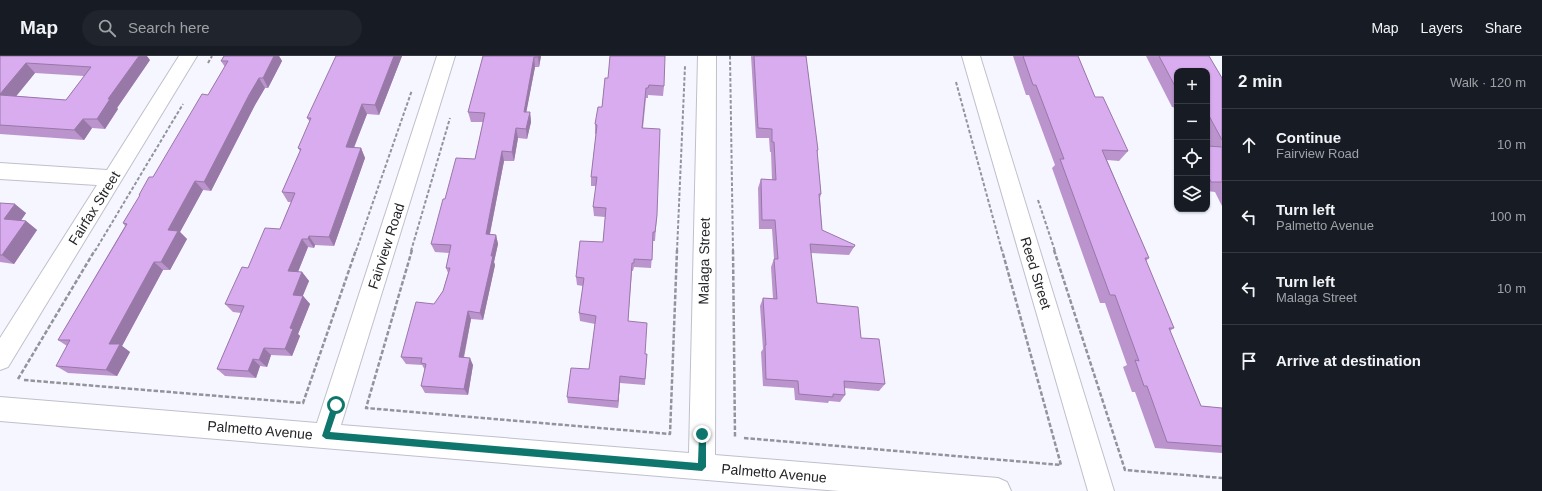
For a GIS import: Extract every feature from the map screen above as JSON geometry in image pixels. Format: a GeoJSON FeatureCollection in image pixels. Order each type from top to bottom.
{"type":"FeatureCollection","features":[{"type":"Feature","properties":{"kind":"street","name":"Fairfax Street"},"geometry":{"type":"LineString","coordinates":[[0,359],[188,56]]}},
{"type":"Feature","properties":{"kind":"street","name":"Fairview Road"},"geometry":{"type":"LineString","coordinates":[[326,436],[446,56]]}},
{"type":"Feature","properties":{"kind":"street","name":"Malaga Street"},"geometry":{"type":"LineString","coordinates":[[702,467],[706,56]]}},
{"type":"Feature","properties":{"kind":"street","name":"Reed Street"},"geometry":{"type":"LineString","coordinates":[[971,56],[1101,491]]}},
{"type":"Feature","properties":{"kind":"street"},"geometry":{"type":"LineString","coordinates":[[0,170],[113,178]]}},
{"type":"Feature","properties":{"kind":"street","name":"Palmetto Avenue"},"geometry":{"type":"LineString","coordinates":[[0,408],[998,491]]}},
{"type":"Feature","properties":{"kind":"path"},"geometry":{"type":"LineString","coordinates":[[204,70],[212,56]]}},
{"type":"Feature","properties":{"kind":"path"},"geometry":{"type":"LineString","coordinates":[[730,56],[735,437]]}},
{"type":"Feature","properties":{"kind":"path"},"geometry":{"type":"LineString","coordinates":[[450,117],[366,408],[670,434],[685,64]]}},
{"type":"Feature","properties":{"kind":"path"},"geometry":{"type":"LineString","coordinates":[[744,438],[1061,465],[955,79]]}},
{"type":"Feature","properties":{"kind":"path"},"geometry":{"type":"LineString","coordinates":[[24,380],[303,403],[414,86]]}},
{"type":"Feature","properties":{"kind":"path"},"geometry":{"type":"LineString","coordinates":[[18,379],[184,103]]}},
{"type":"Feature","properties":{"kind":"path"},"geometry":{"type":"LineString","coordinates":[[1038,200],[1119,449],[1124,470],[1222,478]]}},
{"type":"Feature","properties":{"kind":"building"},"geometry":{"type":"Polygon","coordinates":[[[0,56],[139,56],[108,99],[110,99],[97,119],[83,119],[74,130],[0,125],[0,95],[66,100],[91,67],[26,63],[0,94],[0,56]]]}},
{"type":"Feature","properties":{"kind":"building"},"geometry":{"type":"Polygon","coordinates":[[[224,56],[274,56],[263,78],[259,78],[249,95],[204,182],[195,181],[168,230],[178,231],[161,262],[154,262],[109,344],[120,344],[106,370],[56,366],[70,340],[58,340],[127,224],[123,223],[149,177],[153,177],[202,94],[208,95],[228,61],[221,61],[224,56]]]}},
{"type":"Feature","properties":{"kind":"building"},"geometry":{"type":"Polygon","coordinates":[[[336,56],[394,56],[375,105],[362,104],[346,147],[361,148],[329,237],[309,236],[308,239],[302,239],[288,271],[302,272],[293,295],[303,296],[290,328],[293,329],[285,349],[264,348],[259,360],[253,359],[248,371],[217,369],[244,306],[225,304],[242,267],[248,268],[265,228],[280,229],[295,193],[282,192],[301,149],[298,148],[311,118],[307,118],[336,56]]]}},
{"type":"Feature","properties":{"kind":"building"},"geometry":{"type":"Polygon","coordinates":[[[483,56],[538,56],[534,57],[524,112],[530,112],[526,129],[516,128],[512,152],[502,151],[486,234],[496,235],[491,256],[493,256],[480,313],[468,311],[459,357],[470,358],[464,389],[421,386],[426,364],[421,363],[422,358],[401,357],[416,302],[434,304],[443,291],[450,268],[446,268],[451,245],[431,244],[456,158],[475,159],[485,113],[468,112],[483,56]]]}},
{"type":"Feature","properties":{"kind":"building"},"geometry":{"type":"Polygon","coordinates":[[[610,56],[665,56],[664,86],[649,85],[648,88],[646,88],[642,128],[660,129],[657,215],[655,232],[653,232],[652,260],[634,259],[634,263],[632,263],[628,321],[647,323],[645,379],[620,376],[618,401],[567,397],[571,368],[589,369],[596,316],[579,313],[584,278],[576,277],[580,241],[603,242],[606,208],[593,207],[597,177],[591,177],[597,125],[595,124],[598,107],[602,107],[605,78],[608,78],[610,56]]]}},
{"type":"Feature","properties":{"kind":"building"},"geometry":{"type":"Polygon","coordinates":[[[754,56],[806,56],[818,150],[822,230],[855,245],[854,247],[810,244],[817,303],[858,307],[861,338],[879,339],[885,384],[844,381],[845,395],[833,394],[833,397],[799,394],[798,381],[766,379],[766,345],[763,298],[777,299],[774,259],[778,259],[775,220],[762,220],[761,179],[776,180],[772,129],[758,128],[754,56]]]}},
{"type":"Feature","properties":{"kind":"building"},"geometry":{"type":"Polygon","coordinates":[[[1023,56],[1078,56],[1095,97],[1103,97],[1128,151],[1102,150],[1149,258],[1145,258],[1174,328],[1169,328],[1201,406],[1222,408],[1222,446],[1167,442],[1147,386],[1144,386],[1135,360],[1139,361],[1115,295],[1110,295],[1060,159],[1064,159],[1036,85],[1033,85],[1023,56]]]}},
{"type":"Feature","properties":{"kind":"building"},"geometry":{"type":"Polygon","coordinates":[[[1159,56],[1209,56],[1222,78],[1222,140],[1210,118],[1210,68],[1174,68],[1174,84],[1159,56]]]}},
{"type":"Feature","properties":{"kind":"building"},"geometry":{"type":"Polygon","coordinates":[[[1210,146],[1222,147],[1222,182],[1211,182],[1210,146]]]}},
{"type":"Feature","properties":{"kind":"building"},"geometry":{"type":"Polygon","coordinates":[[[0,203],[15,204],[4,219],[26,221],[2,255],[0,255],[0,203]]]}},
{"type":"Feature","properties":{"kind":"route"},"geometry":{"type":"LineString","coordinates":[[336,405],[326,436],[702,467],[702,434]]}}]}
